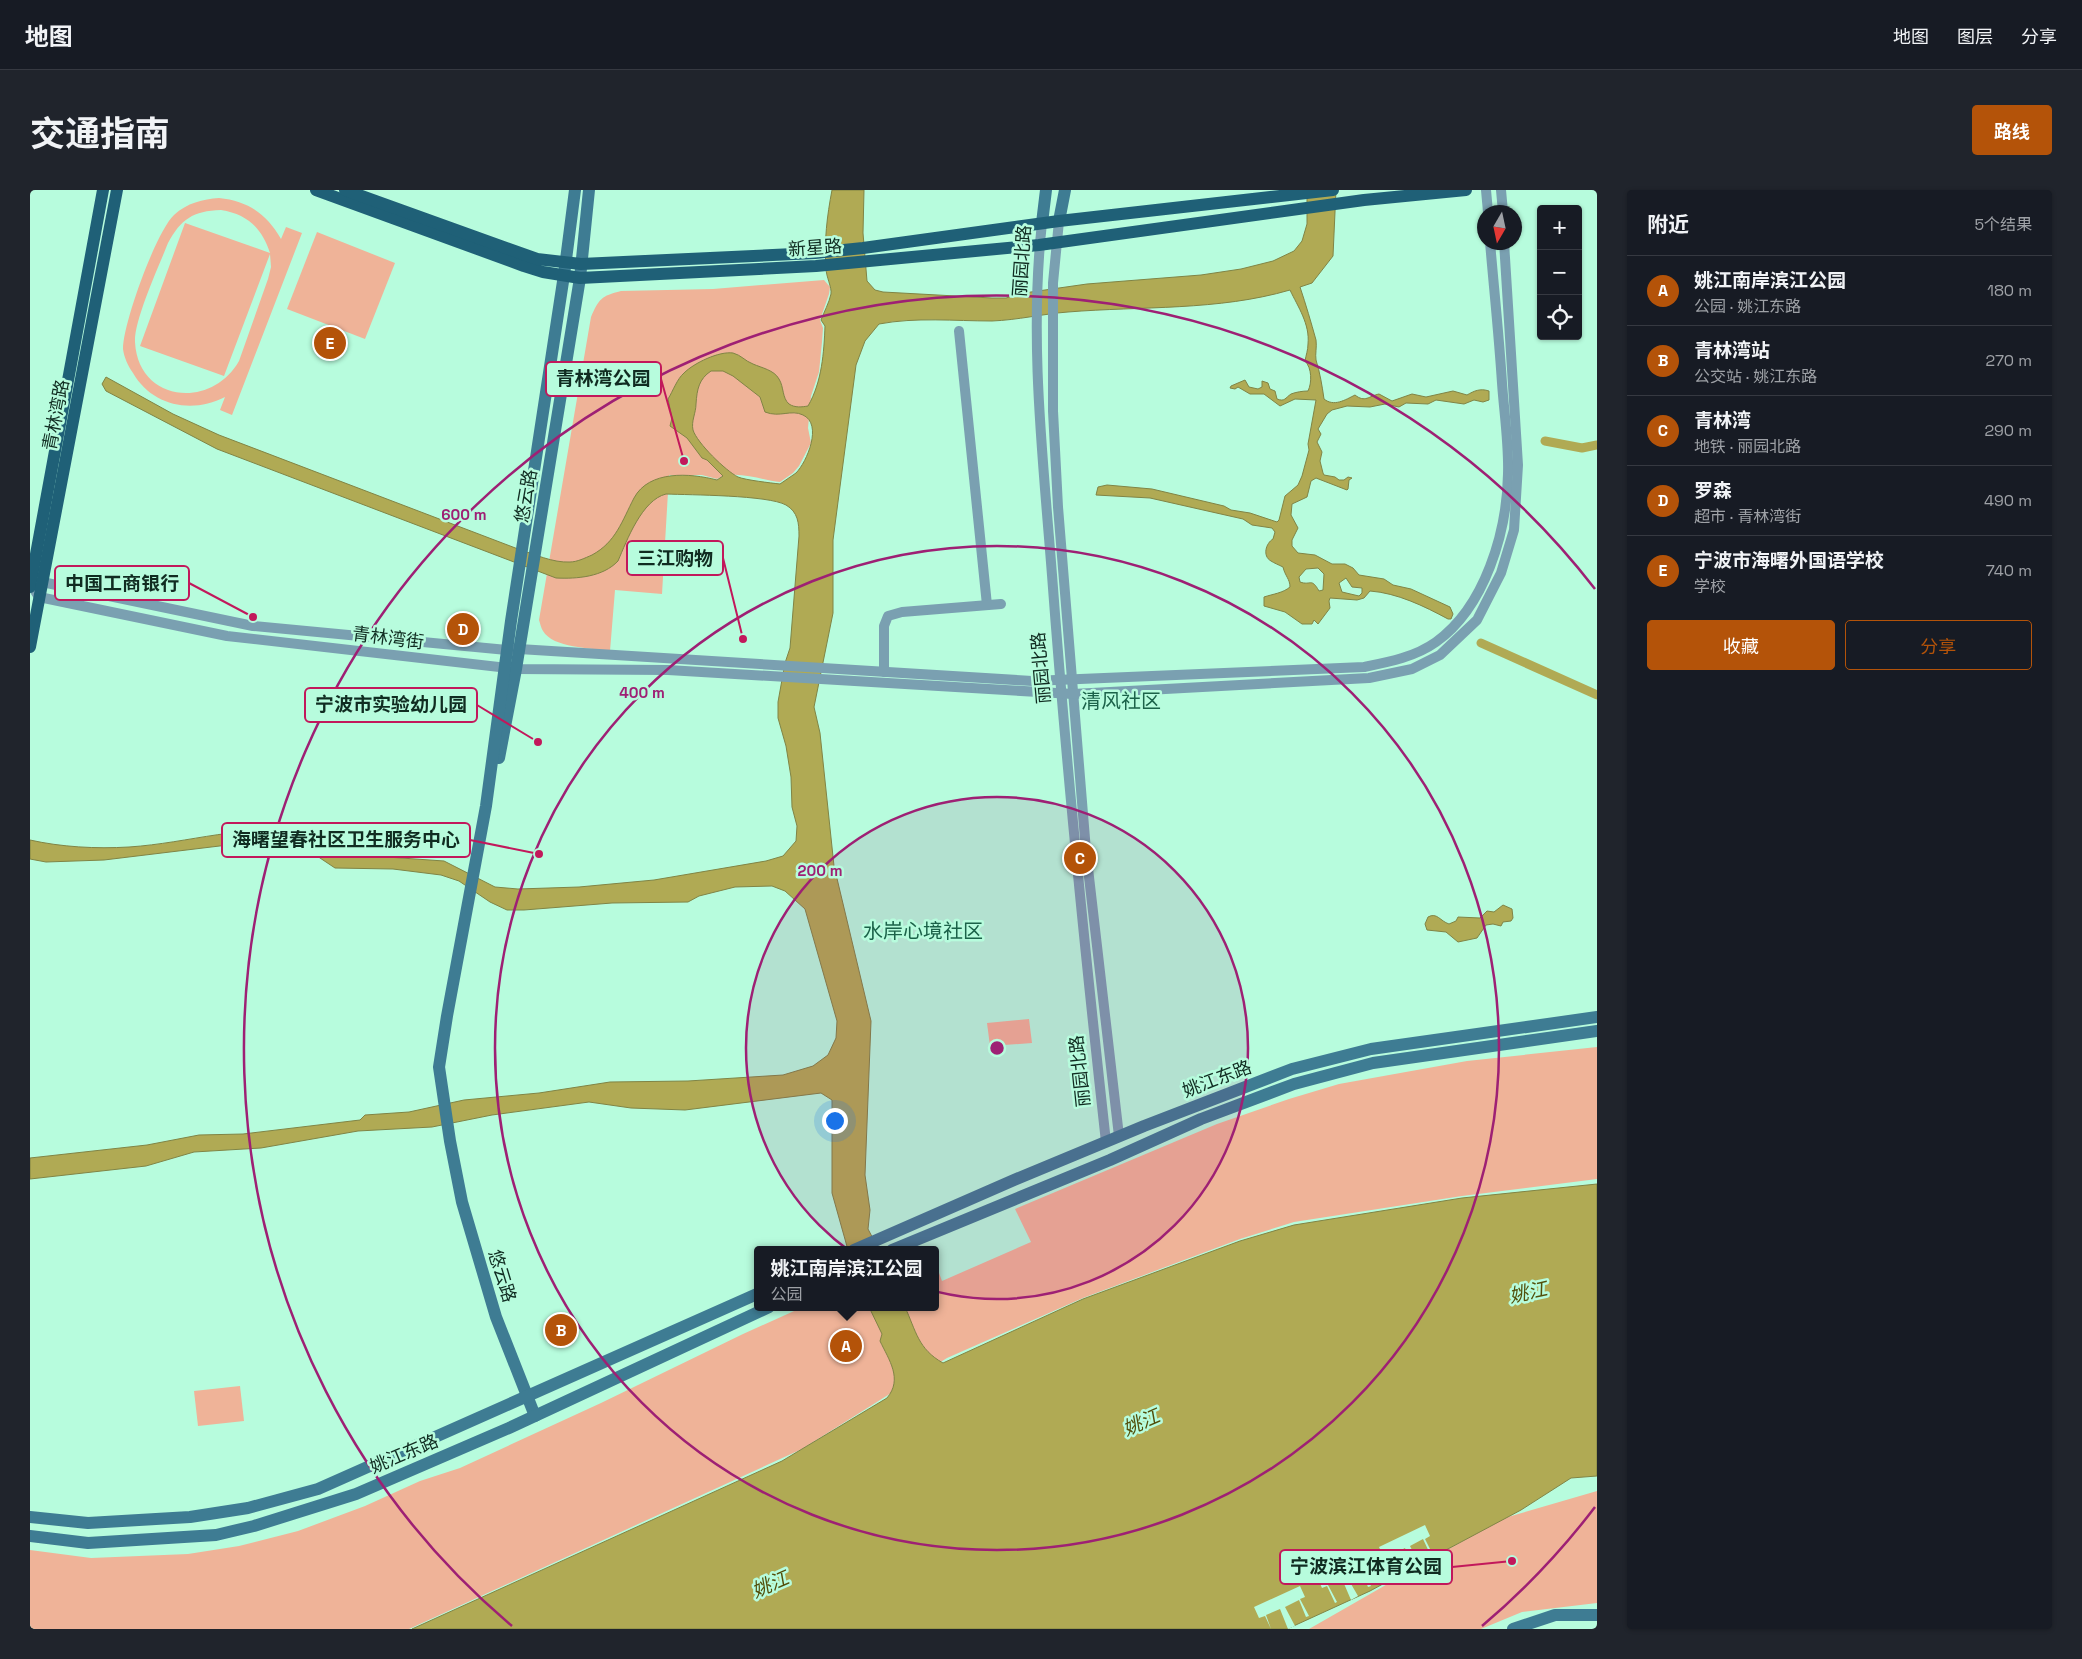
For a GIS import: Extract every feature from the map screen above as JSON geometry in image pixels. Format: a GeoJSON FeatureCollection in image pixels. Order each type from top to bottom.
{"type":"FeatureCollection","features":[{"type":"Feature","properties":{"kind":"main road","name":"青林湾路"},"geometry":{"type":"LineString","coordinates":[[30,647],[39,597],[33,585],[103,190]]}},
{"type":"Feature","properties":{"kind":"main road","name":"青林湾路"},"geometry":{"type":"LineString","coordinates":[[33,585],[117,190]]}},
{"type":"Feature","properties":{"kind":"main road","name":"新星路"},"geometry":{"type":"LineString","coordinates":[[316,190],[543,272],[565,269],[581,264],[815,253],[1042,223],[1332,190]]}},
{"type":"Feature","properties":{"kind":"main road","name":"新星路"},"geometry":{"type":"LineString","coordinates":[[345,190],[565,269],[580,278],[816,266],[1039,245],[1364,200],[1466,190]]}},
{"type":"Feature","properties":{"kind":"main road","name":"悠云路"},"geometry":{"type":"LineString","coordinates":[[530,541],[575,190]]}},
{"type":"Feature","properties":{"kind":"main road","name":"悠云路"},"geometry":{"type":"LineString","coordinates":[[535,1416],[491,1299],[462,1202],[450,1141],[440,1067],[447,1016],[486,806],[504,742],[510,669],[524,577],[580,278],[589,190]]}},
{"type":"Feature","properties":{"kind":"main road","name":"丽园北路"},"geometry":{"type":"LineString","coordinates":[[1042,223],[1046,190]]}},
{"type":"Feature","properties":{"kind":"main road","name":"丽园北路"},"geometry":{"type":"LineString","coordinates":[[1060,221],[1065,190]]}},
{"type":"Feature","properties":{"kind":"main road","name":"姚江东路"},"geometry":{"type":"LineString","coordinates":[[862,1246],[1119,1136],[1292,1069],[1371,1049],[1597,1017]]}},
{"type":"Feature","properties":{"kind":"main road","name":"姚江东路"},"geometry":{"type":"LineString","coordinates":[[902,1246],[1110,1160],[1201,1119],[1294,1084],[1373,1062],[1597,1031]]}},
{"type":"Feature","properties":{"kind":"main road","name":"姚江东路"},"geometry":{"type":"LineString","coordinates":[[30,1517],[88,1524],[190,1517],[248,1508],[318,1489],[754,1295]]}},
{"type":"Feature","properties":{"kind":"main road","name":"姚江东路"},"geometry":{"type":"LineString","coordinates":[[30,1536],[88,1543],[216,1535],[254,1526],[356,1494],[535,1416],[760,1311]]}},
{"type":"Feature","properties":{"kind":"main road"},"geometry":{"type":"LineString","coordinates":[[1513,1629],[1556,1616],[1597,1615]]}},
{"type":"Feature","properties":{"kind":"street"},"geometry":{"type":"LineString","coordinates":[[1486,190],[1487,205]]}},
{"type":"Feature","properties":{"kind":"street"},"geometry":{"type":"LineString","coordinates":[[1502,190],[1503,205]]}},
{"type":"Feature","properties":{"kind":"street","name":"丽园北路"},"geometry":{"type":"LineString","coordinates":[[1060,221],[1053,283],[1053,410],[1058,507],[1086,851],[1119,1136]]}},
{"type":"Feature","properties":{"kind":"street","name":"丽园北路"},"geometry":{"type":"LineString","coordinates":[[1042,223],[1036,284],[1038,399],[1061,694],[1106,1142]]}},
{"type":"Feature","properties":{"kind":"street","name":"青林湾街"},"geometry":{"type":"LineString","coordinates":[[33,585],[253,626],[513,649],[782,666],[1032,681],[1364,667],[1411,656],[1434,643],[1454,627],[1476,598],[1500,539],[1508,474],[1491,250]]}},
{"type":"Feature","properties":{"kind":"street","name":"青林湾街"},"geometry":{"type":"LineString","coordinates":[[39,597],[227,636],[510,669],[668,670],[1073,694],[1369,678],[1412,669],[1440,655],[1478,620],[1501,573],[1514,530],[1518,465],[1505,250]]}},
{"type":"Feature","properties":{"kind":"street"},"geometry":{"type":"LineString","coordinates":[[959,331],[987,605]]}},
{"type":"Feature","properties":{"kind":"street"},"geometry":{"type":"LineString","coordinates":[[884,672],[884,626],[888,616],[902,612],[1001,604]]}},
{"type":"Feature","properties":{"kind":"shaded area"},"geometry":{"type":"Polygon","coordinates":[[[219,198],[239,202],[256,210],[276,230],[281,239],[286,227],[302,233],[232,415],[220,410],[225,397],[199,405],[186,406],[162,400],[141,384],[131,370],[123,349],[124,336],[134,300],[158,239],[174,215],[184,207],[195,202],[219,198]],[[221,210],[203,212],[183,222],[168,243],[148,293],[138,320],[135,342],[139,362],[149,377],[162,387],[178,392],[195,392],[211,387],[227,377],[239,361],[268,279],[271,267],[270,254],[224,376],[140,346],[185,223],[270,253],[258,229],[246,219],[221,210]]]}},
{"type":"Feature","properties":{"kind":"shaded area"},"geometry":{"type":"Polygon","coordinates":[[[317,232],[395,263],[365,339],[287,309],[317,232]]]}},
{"type":"Feature","properties":{"kind":"shaded area"},"geometry":{"type":"Polygon","coordinates":[[[824,280],[830,287],[820,320],[823,328],[819,372],[811,396],[808,428],[811,443],[799,466],[780,482],[739,475],[724,476],[717,479],[702,475],[669,475],[662,594],[615,590],[610,651],[564,644],[548,637],[542,630],[539,620],[591,317],[599,302],[609,295],[621,291],[713,289],[824,280]]]}},
{"type":"Feature","properties":{"kind":"shaded area"},"geometry":{"type":"Polygon","coordinates":[[[1029,1019],[1032,1043],[990,1046],[987,1023],[1029,1019]]]}},
{"type":"Feature","properties":{"kind":"shaded area"},"geometry":{"type":"Polygon","coordinates":[[[1597,1047],[1597,1179],[1462,1196],[1294,1222],[1240,1239],[1083,1298],[947,1358],[802,1449],[409,1629],[30,1629],[30,1550],[91,1558],[188,1554],[239,1546],[298,1531],[365,1506],[420,1481],[460,1468],[794,1311],[939,1311],[939,1273],[942,1281],[1031,1242],[1015,1209],[1217,1124],[1289,1099],[1339,1084],[1467,1061],[1597,1047]]]}},
{"type":"Feature","properties":{"kind":"shaded area"},"geometry":{"type":"Polygon","coordinates":[[[240,1386],[244,1421],[198,1426],[194,1391],[240,1386]]]}},
{"type":"Feature","properties":{"kind":"shaded area"},"geometry":{"type":"Polygon","coordinates":[[[1597,1491],[1597,1603],[1522,1612],[1481,1629],[1309,1629],[1501,1519],[1597,1491]]]}},
{"type":"Feature","properties":{"kind":"water"},"geometry":{"type":"Polygon","coordinates":[[[832,190],[864,190],[863,233],[867,281],[875,290],[883,292],[1006,298],[1024,293],[1087,284],[1201,275],[1241,269],[1273,261],[1294,251],[1302,241],[1307,224],[1307,190],[1336,190],[1333,256],[1312,283],[1300,287],[1316,340],[1316,360],[1324,399],[1336,403],[1355,395],[1364,399],[1379,394],[1392,401],[1412,394],[1426,397],[1453,391],[1467,395],[1483,390],[1489,391],[1489,400],[1483,402],[1474,400],[1464,404],[1436,400],[1428,404],[1406,403],[1399,407],[1385,404],[1370,407],[1347,406],[1332,410],[1327,414],[1318,429],[1321,434],[1317,442],[1322,452],[1320,461],[1323,473],[1339,480],[1344,480],[1348,477],[1352,478],[1349,480],[1347,490],[1316,478],[1311,481],[1307,497],[1292,504],[1291,515],[1298,528],[1292,540],[1292,546],[1298,553],[1315,555],[1332,564],[1345,564],[1353,568],[1359,575],[1384,579],[1393,585],[1411,589],[1450,607],[1453,614],[1451,619],[1400,597],[1370,591],[1364,598],[1357,600],[1330,598],[1330,608],[1318,624],[1314,620],[1312,624],[1302,624],[1285,612],[1264,606],[1264,597],[1290,587],[1283,567],[1268,559],[1266,553],[1267,546],[1273,539],[1275,532],[1272,528],[1252,525],[1243,519],[1150,498],[1096,495],[1098,487],[1107,485],[1152,489],[1224,506],[1231,510],[1250,513],[1277,522],[1279,520],[1285,496],[1298,485],[1302,476],[1309,450],[1308,444],[1316,400],[1295,399],[1280,406],[1264,394],[1250,394],[1238,387],[1235,389],[1230,388],[1245,380],[1249,387],[1258,389],[1262,387],[1262,381],[1268,383],[1270,389],[1275,391],[1277,399],[1282,400],[1293,393],[1308,391],[1311,376],[1305,361],[1308,346],[1307,330],[1303,316],[1290,290],[1263,297],[1208,305],[1068,312],[992,321],[921,320],[879,324],[865,341],[856,365],[833,540],[833,613],[814,707],[820,733],[834,866],[871,1021],[865,1175],[870,1210],[868,1229],[877,1246],[847,1246],[832,1193],[832,1100],[821,1093],[685,1110],[631,1108],[589,1102],[492,1115],[432,1127],[358,1131],[261,1148],[194,1152],[146,1166],[30,1179],[30,1158],[147,1145],[199,1135],[243,1134],[360,1120],[365,1115],[409,1112],[464,1100],[539,1093],[610,1082],[688,1081],[783,1075],[813,1066],[828,1055],[836,1038],[837,1021],[805,909],[785,891],[772,886],[735,887],[699,896],[688,902],[612,903],[507,910],[490,902],[459,881],[441,875],[393,869],[335,868],[305,848],[267,842],[104,860],[46,862],[30,859],[30,840],[66,846],[117,848],[152,845],[239,832],[261,830],[284,831],[307,833],[328,838],[347,846],[358,855],[444,861],[495,887],[518,889],[579,887],[654,880],[766,861],[783,856],[796,841],[797,826],[792,807],[791,777],[786,746],[778,718],[778,702],[785,663],[790,648],[799,536],[797,518],[786,505],[746,497],[666,494],[657,498],[643,512],[636,522],[618,561],[612,566],[605,571],[589,576],[556,578],[217,449],[106,391],[102,384],[106,377],[173,414],[219,435],[518,549],[557,561],[570,562],[581,560],[592,555],[607,544],[618,530],[634,498],[650,482],[660,478],[683,475],[717,480],[723,476],[707,460],[702,458],[687,438],[670,426],[672,418],[668,399],[677,382],[688,369],[707,358],[733,353],[750,363],[771,371],[777,376],[781,382],[785,399],[789,404],[796,407],[808,406],[819,377],[825,326],[821,320],[831,294],[826,271],[826,229],[832,190]],[[711,371],[699,385],[693,423],[693,430],[696,436],[712,456],[738,477],[780,484],[796,473],[805,461],[812,434],[812,426],[809,420],[799,413],[770,414],[765,412],[760,397],[733,376],[723,371],[711,371]],[[1318,568],[1306,569],[1299,577],[1300,582],[1312,583],[1319,591],[1323,590],[1324,574],[1318,568]],[[1346,578],[1339,583],[1342,592],[1359,596],[1362,593],[1362,588],[1352,587],[1346,578]]]}},
{"type":"Feature","properties":{"kind":"water"},"geometry":{"type":"Polygon","coordinates":[[[1503,905],[1512,909],[1513,918],[1511,921],[1503,922],[1501,926],[1486,925],[1477,938],[1458,942],[1446,932],[1427,930],[1425,924],[1428,917],[1431,916],[1436,916],[1449,924],[1456,921],[1458,917],[1480,918],[1487,911],[1494,912],[1503,905]]]}},
{"type":"Feature","properties":{"kind":"water","name":"姚江"},"geometry":{"type":"Polygon","coordinates":[[[1597,1184],[1597,1476],[1571,1478],[1521,1510],[1370,1591],[1287,1629],[412,1629],[782,1461],[887,1398],[894,1384],[893,1370],[880,1341],[882,1334],[871,1311],[907,1311],[915,1332],[923,1345],[928,1352],[943,1363],[1083,1299],[1240,1241],[1294,1225],[1462,1198],[1597,1184]]]}},
{"type":"Feature","properties":{"kind":"pier"},"geometry":{"type":"Polygon","coordinates":[[[1425,1525],[1430,1536],[1425,1539],[1433,1555],[1431,1556],[1423,1539],[1410,1546],[1420,1566],[1413,1569],[1405,1548],[1391,1555],[1399,1572],[1397,1573],[1390,1556],[1384,1558],[1379,1547],[1425,1525]]]}},
{"type":"Feature","properties":{"kind":"pier"},"geometry":{"type":"Polygon","coordinates":[[[1362,1556],[1368,1567],[1362,1569],[1371,1586],[1368,1587],[1361,1570],[1347,1577],[1358,1596],[1351,1600],[1342,1579],[1328,1585],[1337,1602],[1335,1603],[1327,1586],[1322,1588],[1317,1577],[1362,1556]]]}},
{"type":"Feature","properties":{"kind":"pier"},"geometry":{"type":"Polygon","coordinates":[[[1300,1586],[1305,1597],[1300,1599],[1309,1616],[1306,1617],[1299,1600],[1285,1607],[1295,1626],[1288,1629],[1280,1609],[1266,1615],[1271,1629],[1265,1616],[1259,1618],[1254,1607],[1300,1586]]]}},
{"type":"Feature","properties":{"kind":"waterway"},"geometry":{"type":"LineString","coordinates":[[1545,441],[1582,448],[1597,445]]}},
{"type":"Feature","properties":{"kind":"waterway"},"geometry":{"type":"LineString","coordinates":[[1481,643],[1597,695]]}},
{"type":"Feature","properties":{"kind":"place","name":"宁波市海曙外国语学校"},"geometry":{"type":"Point","coordinates":[330,343]}},
{"type":"Feature","properties":{"kind":"place","name":"青林湾公园"},"geometry":{"type":"Point","coordinates":[684,461]}},
{"type":"Feature","properties":{"kind":"place","name":"中国工商银行"},"geometry":{"type":"Point","coordinates":[253,617]}},
{"type":"Feature","properties":{"kind":"place","name":"罗森"},"geometry":{"type":"Point","coordinates":[463,629]}},
{"type":"Feature","properties":{"kind":"place","name":"三江购物"},"geometry":{"type":"Point","coordinates":[743,639]}},
{"type":"Feature","properties":{"kind":"place","name":"宁波市实验幼儿园"},"geometry":{"type":"Point","coordinates":[538,742]}},
{"type":"Feature","properties":{"kind":"place","name":"海曙望春社区卫生服务中心"},"geometry":{"type":"Point","coordinates":[539,854]}},
{"type":"Feature","properties":{"kind":"place","name":"青林湾"},"geometry":{"type":"Point","coordinates":[1080,858]}},
{"type":"Feature","properties":{"kind":"place","name":"青林湾站"},"geometry":{"type":"Point","coordinates":[561,1330]}},
{"type":"Feature","properties":{"kind":"place","name":"姚江南岸滨江公园"},"geometry":{"type":"Point","coordinates":[846,1346]}},
{"type":"Feature","properties":{"kind":"place","name":"宁波滨江体育公园"},"geometry":{"type":"Point","coordinates":[1512,1561]}},
{"type":"Feature","properties":{"kind":"district","name":"清风社区"},"geometry":{"type":"Point","coordinates":[1121,701]}},
{"type":"Feature","properties":{"kind":"district","name":"水岸心境社区"},"geometry":{"type":"Point","coordinates":[923,931]}}]}
